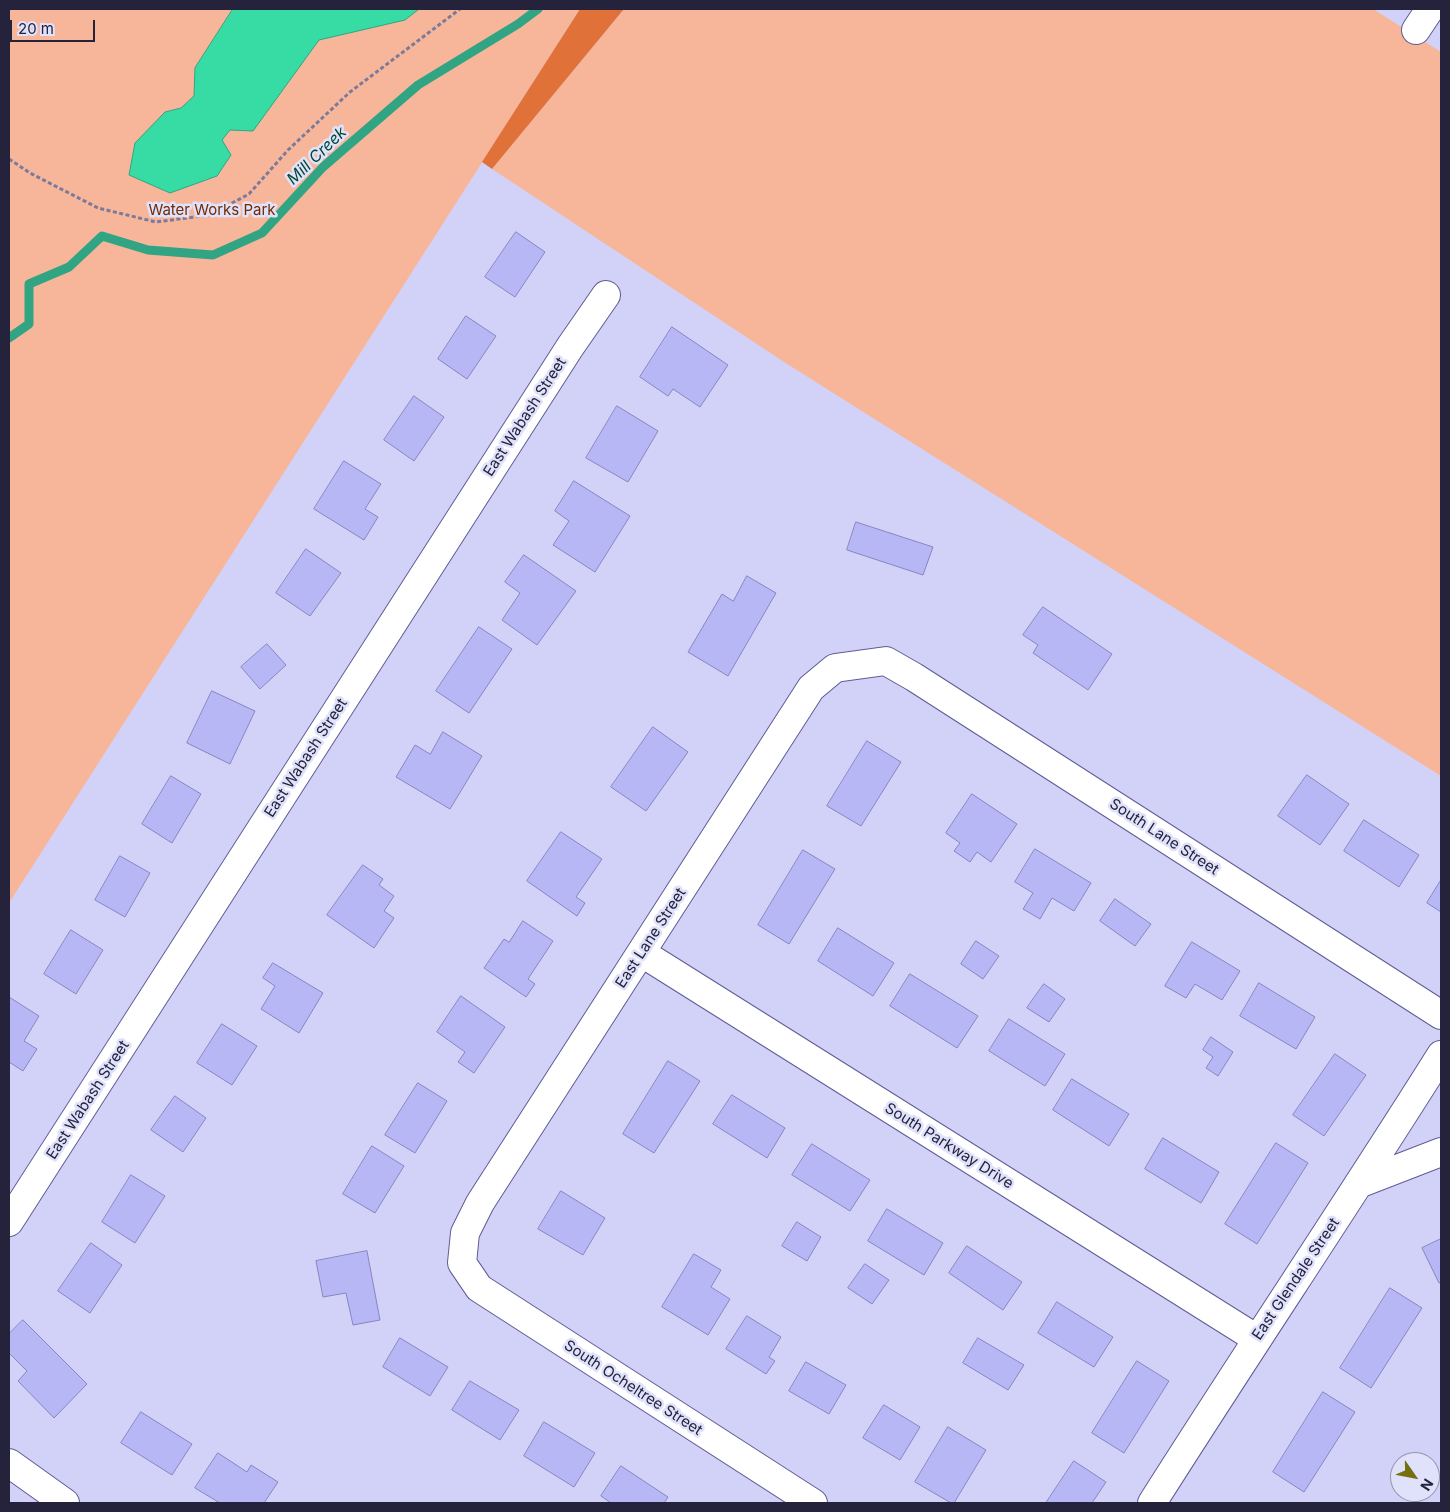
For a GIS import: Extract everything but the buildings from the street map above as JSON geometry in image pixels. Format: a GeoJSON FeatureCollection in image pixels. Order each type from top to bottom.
{"type":"FeatureCollection","features":[{"type":"Feature","properties":{"kind":"street","name":"East Wabash Street"},"geometry":{"type":"LineString","coordinates":[[9,1222],[570,347],[606,295]]}},
{"type":"Feature","properties":{"kind":"street","name":"East Lane Street"},"geometry":{"type":"LineString","coordinates":[[462,1263],[465,1233],[480,1203],[810,688],[836,668],[886,661]]}},
{"type":"Feature","properties":{"kind":"street","name":"South Lane Street"},"geometry":{"type":"LineString","coordinates":[[886,661],[914,677],[1441,1015]]}},
{"type":"Feature","properties":{"kind":"street","name":"South Parkway Drive"},"geometry":{"type":"LineString","coordinates":[[642,952],[1257,1339]]}},
{"type":"Feature","properties":{"kind":"street","name":"East Glendale Street"},"geometry":{"type":"LineString","coordinates":[[1152,1503],[1361,1182],[1441,1055]]}},
{"type":"Feature","properties":{"kind":"street"},"geometry":{"type":"LineString","coordinates":[[1361,1182],[1441,1152]]}},
{"type":"Feature","properties":{"kind":"street","name":"South Ocheltree Street"},"geometry":{"type":"LineString","coordinates":[[462,1263],[478,1288],[813,1503]]}},
{"type":"Feature","properties":{"kind":"street"},"geometry":{"type":"LineString","coordinates":[[9,1463],[65,1503]]}},
{"type":"Feature","properties":{"kind":"path"},"geometry":{"type":"LineString","coordinates":[[9,159],[30,173],[98,208],[156,222],[210,215],[249,194],[288,150],[350,92],[460,9]]}},
{"type":"Feature","properties":{"kind":"green space","name":"Water Works Park"},"geometry":{"type":"Polygon","coordinates":[[[9,9],[580,9],[9,903],[9,9]]]}},
{"type":"Feature","properties":{"kind":"green space"},"geometry":{"type":"Polygon","coordinates":[[[624,9],[1373,9],[1441,52],[1441,776],[784,362],[492,169],[624,9]]]}},
{"type":"Feature","properties":{"kind":"shaded area"},"geometry":{"type":"Polygon","coordinates":[[[233,9],[419,9],[405,20],[319,40],[253,131],[230,130],[222,140],[231,155],[217,176],[170,193],[129,175],[135,143],[165,112],[181,108],[194,96],[195,68],[233,9]]]}},
{"type":"Feature","properties":{"kind":"shaded area"},"geometry":{"type":"Polygon","coordinates":[[[580,9],[624,9],[492,169],[482,162],[580,9]]]}},
{"type":"Feature","properties":{"kind":"waterway","name":"Mill Creek"},"geometry":{"type":"LineString","coordinates":[[9,338],[29,324],[29,284],[69,267],[102,236],[148,250],[213,255],[262,233],[323,167],[418,85],[518,24],[538,9]]}}]}
